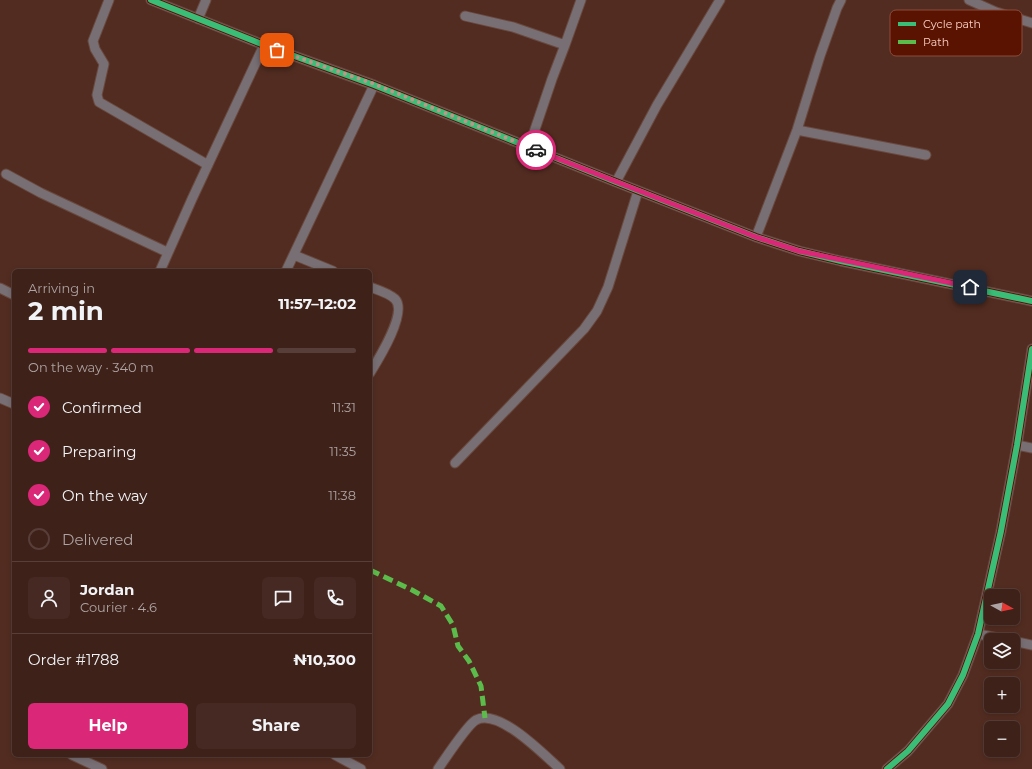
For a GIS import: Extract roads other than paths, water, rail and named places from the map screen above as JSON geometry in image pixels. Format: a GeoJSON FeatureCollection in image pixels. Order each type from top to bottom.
{"type":"FeatureCollection","features":[{"type":"Feature","properties":{"kind":"street"},"geometry":{"type":"LineString","coordinates":[[109,0],[93,41],[95,49],[104,64],[96,95],[97,99],[99,102],[208,164]]}},
{"type":"Feature","properties":{"kind":"street"},"geometry":{"type":"LineString","coordinates":[[151,0],[264,45],[374,84],[756,237],[799,251],[1032,301]]}},
{"type":"Feature","properties":{"kind":"street"},"geometry":{"type":"LineString","coordinates":[[198,19],[206,0]]}},
{"type":"Feature","properties":{"kind":"street"},"geometry":{"type":"LineString","coordinates":[[529,147],[581,0]]}},
{"type":"Feature","properties":{"kind":"street"},"geometry":{"type":"LineString","coordinates":[[616,182],[657,105],[720,0]]}},
{"type":"Feature","properties":{"kind":"street"},"geometry":{"type":"LineString","coordinates":[[756,237],[797,130],[820,56],[841,0]]}},
{"type":"Feature","properties":{"kind":"street"},"geometry":{"type":"LineString","coordinates":[[970,0],[992,10]]}},
{"type":"Feature","properties":{"kind":"street"},"geometry":{"type":"LineString","coordinates":[[465,16],[513,27],[565,45]]}},
{"type":"Feature","properties":{"kind":"street"},"geometry":{"type":"LineString","coordinates":[[1022,20],[1032,23]]}},
{"type":"Feature","properties":{"kind":"street"},"geometry":{"type":"LineString","coordinates":[[161,269],[167,252],[264,45]]}},
{"type":"Feature","properties":{"kind":"street"},"geometry":{"type":"LineString","coordinates":[[287,269],[374,84]]}},
{"type":"Feature","properties":{"kind":"street"},"geometry":{"type":"LineString","coordinates":[[797,130],[926,155]]}},
{"type":"Feature","properties":{"kind":"street"},"geometry":{"type":"LineString","coordinates":[[6,174],[41,193],[167,252]]}},
{"type":"Feature","properties":{"kind":"street"},"geometry":{"type":"LineString","coordinates":[[455,463],[584,329],[597,311],[608,287],[638,191]]}},
{"type":"Feature","properties":{"kind":"street"},"geometry":{"type":"LineString","coordinates":[[294,255],[328,269]]}},
{"type":"Feature","properties":{"kind":"street"},"geometry":{"type":"LineString","coordinates":[[0,288],[12,294]]}},
{"type":"Feature","properties":{"kind":"street"},"geometry":{"type":"LineString","coordinates":[[372,288],[390,295],[396,299],[399,304],[399,313],[384,349],[372,370]]}},
{"type":"Feature","properties":{"kind":"street"},"geometry":{"type":"LineString","coordinates":[[887,769],[908,750],[948,704],[963,675],[978,634],[997,551],[1017,445],[1032,349]]}},
{"type":"Feature","properties":{"kind":"street"},"geometry":{"type":"LineString","coordinates":[[0,398],[12,403]]}},
{"type":"Feature","properties":{"kind":"street"},"geometry":{"type":"LineString","coordinates":[[1017,445],[1032,448]]}},
{"type":"Feature","properties":{"kind":"street"},"geometry":{"type":"LineString","coordinates":[[978,634],[984,635]]}},
{"type":"Feature","properties":{"kind":"street"},"geometry":{"type":"LineString","coordinates":[[1020,642],[1032,645]]}},
{"type":"Feature","properties":{"kind":"street"},"geometry":{"type":"LineString","coordinates":[[438,769],[474,721],[485,718],[501,723],[521,734],[560,769]]}},
{"type":"Feature","properties":{"kind":"street"},"geometry":{"type":"LineString","coordinates":[[76,757],[102,769]]}},
{"type":"Feature","properties":{"kind":"street"},"geometry":{"type":"LineString","coordinates":[[339,757],[361,769]]}}]}
